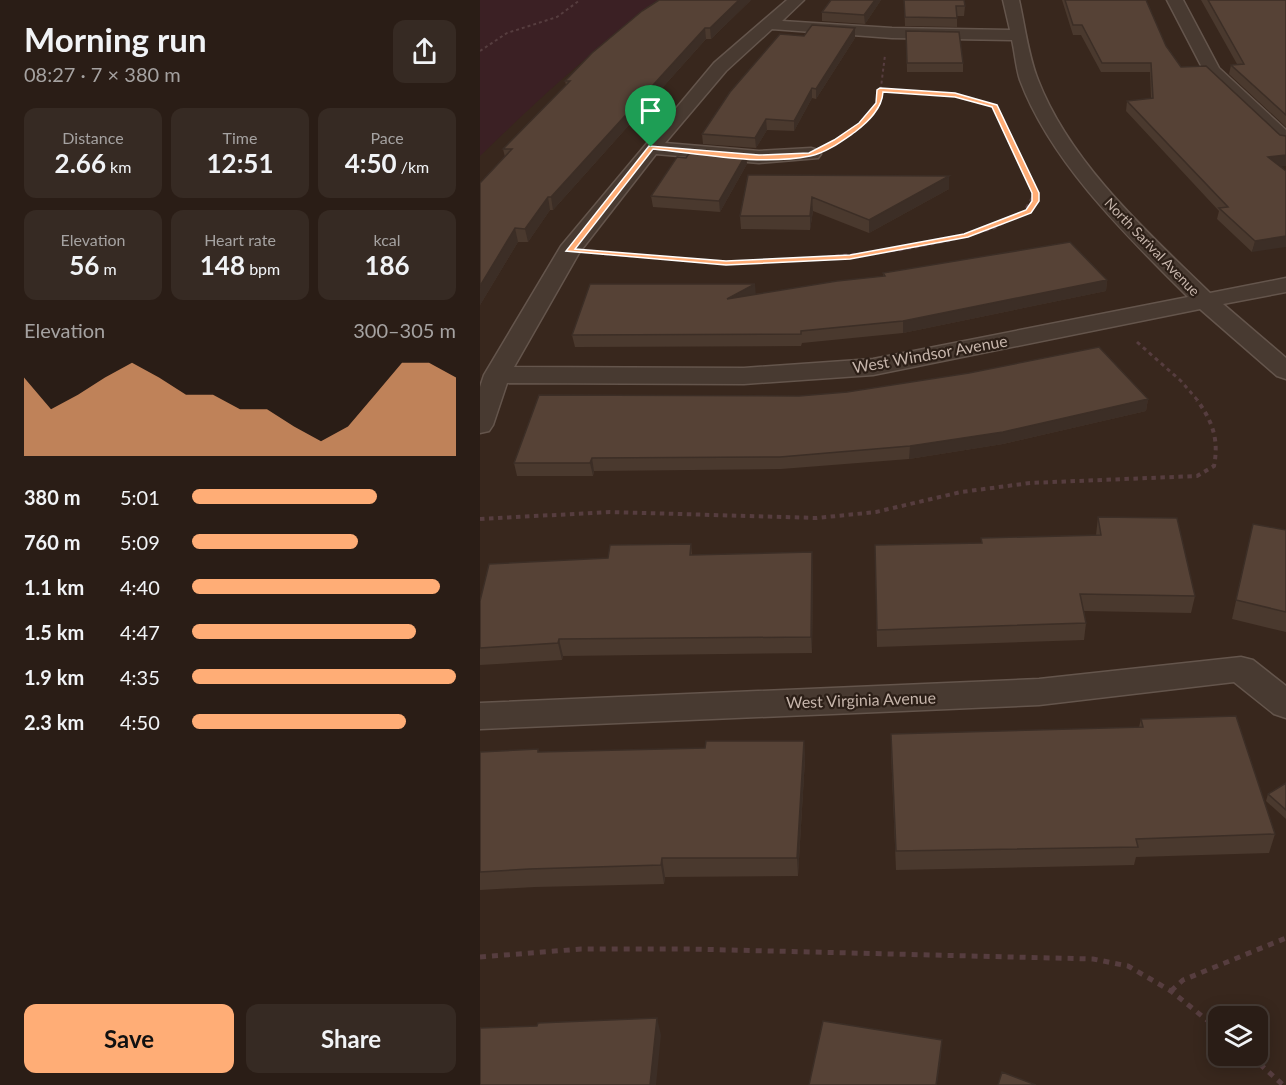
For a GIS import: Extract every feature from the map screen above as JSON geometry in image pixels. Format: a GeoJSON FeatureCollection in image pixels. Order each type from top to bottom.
{"type":"FeatureCollection","features":[{"type":"Feature","properties":{"kind":"street"},"geometry":{"type":"LineString","coordinates":[[480,425],[497,375],[570,251],[651,147],[720,66],[796,0]]}},
{"type":"Feature","properties":{"kind":"street","name":"North Sarival Avenue"},"geometry":{"type":"LineString","coordinates":[[1011,0],[1029,80],[1058,135],[1114,212],[1204,300],[1286,371]]}},
{"type":"Feature","properties":{"kind":"street"},"geometry":{"type":"LineString","coordinates":[[1175,0],[1212,71],[1286,140]]}},
{"type":"Feature","properties":{"kind":"street"},"geometry":{"type":"LineString","coordinates":[[766,24],[889,34],[1019,35]]}},
{"type":"Feature","properties":{"kind":"street"},"geometry":{"type":"LineString","coordinates":[[651,147],[759,157],[811,154]]}},
{"type":"Feature","properties":{"kind":"street","name":"West Windsor Avenue"},"geometry":{"type":"LineString","coordinates":[[497,375],[744,376],[873,367],[1286,285]]}},
{"type":"Feature","properties":{"kind":"street","name":"West Virginia Avenue"},"geometry":{"type":"LineString","coordinates":[[480,716],[1039,692],[1241,669],[1286,705]]}},
{"type":"Feature","properties":{"kind":"path"},"geometry":{"type":"LineString","coordinates":[[480,51],[507,33],[557,17],[580,0]]}},
{"type":"Feature","properties":{"kind":"path"},"geometry":{"type":"LineString","coordinates":[[811,154],[836,142],[861,124],[879,103],[889,34]]}},
{"type":"Feature","properties":{"kind":"path"},"geometry":{"type":"LineString","coordinates":[[570,251],[726,263],[850,257],[966,236],[1004,224],[1028,211],[1036,201],[1035,193],[994,106],[955,95],[880,90]]}},
{"type":"Feature","properties":{"kind":"path"},"geometry":{"type":"LineString","coordinates":[[480,519],[610,512],[817,518],[876,512],[961,492],[1030,483],[1197,476],[1214,466],[1220,451],[1216,429],[1204,409],[1112,319]]}},
{"type":"Feature","properties":{"kind":"path"},"geometry":{"type":"LineString","coordinates":[[1172,991],[1183,980],[1286,938]]}},
{"type":"Feature","properties":{"kind":"path"},"geometry":{"type":"LineString","coordinates":[[480,957],[581,950],[690,950],[1093,959],[1128,966],[1172,991],[1208,1021]]}},
{"type":"Feature","properties":{"kind":"path"},"geometry":{"type":"LineString","coordinates":[[1262,1066],[1283,1085]]}},
{"type":"Feature","properties":{"kind":"shaded area"},"geometry":{"type":"Polygon","coordinates":[[[480,0],[663,0],[591,54],[480,156],[480,0]]]}},
{"type":"Feature","properties":{"kind":"building"},"geometry":{"type":"Polygon","coordinates":[[[659,0],[739,0],[710,28],[705,28],[551,197],[548,197],[525,229],[515,228],[480,286],[480,183],[512,149],[503,149],[570,81],[565,81],[592,53],[642,11],[659,0]]]}},
{"type":"Feature","properties":{"kind":"building"},"geometry":{"type":"Polygon","coordinates":[[[831,0],[875,0],[864,15],[822,12],[831,0]]]}},
{"type":"Feature","properties":{"kind":"building"},"geometry":{"type":"Polygon","coordinates":[[[904,0],[964,0],[965,6],[956,6],[957,18],[905,17],[904,0]]]}},
{"type":"Feature","properties":{"kind":"building"},"geometry":{"type":"Polygon","coordinates":[[[1065,0],[1146,0],[1166,46],[1181,67],[1206,66],[1280,135],[1286,136],[1286,155],[1268,157],[1286,171],[1286,236],[1255,241],[1219,208],[1228,207],[1127,101],[1153,98],[1151,63],[1102,63],[1082,25],[1073,25],[1065,0]]]}},
{"type":"Feature","properties":{"kind":"building"},"geometry":{"type":"Polygon","coordinates":[[[1208,0],[1286,0],[1286,115],[1231,65],[1244,64],[1208,0]]]}},
{"type":"Feature","properties":{"kind":"building"},"geometry":{"type":"Polygon","coordinates":[[[812,25],[855,28],[816,89],[812,88],[794,121],[766,119],[755,138],[702,134],[730,92],[780,34],[804,36],[812,25]]]}},
{"type":"Feature","properties":{"kind":"building"},"geometry":{"type":"Polygon","coordinates":[[[906,31],[959,32],[963,63],[907,63],[906,31]]]}},
{"type":"Feature","properties":{"kind":"building"},"geometry":{"type":"Polygon","coordinates":[[[692,149],[746,154],[719,201],[651,196],[677,157],[686,158],[692,149]]]}},
{"type":"Feature","properties":{"kind":"building"},"geometry":{"type":"Polygon","coordinates":[[[748,175],[949,176],[869,220],[812,197],[810,216],[740,216],[748,175]]]}},
{"type":"Feature","properties":{"kind":"building"},"geometry":{"type":"Polygon","coordinates":[[[1070,242],[1107,280],[903,321],[801,331],[801,334],[572,335],[590,284],[755,284],[727,299],[837,281],[885,276],[883,273],[1070,242]]]}},
{"type":"Feature","properties":{"kind":"building"},"geometry":{"type":"Polygon","coordinates":[[[1099,347],[1148,399],[1003,432],[910,446],[780,457],[592,458],[590,463],[514,463],[539,395],[799,396],[847,392],[969,373],[1099,347]]]}},
{"type":"Feature","properties":{"kind":"building"},"geometry":{"type":"Polygon","coordinates":[[[1098,517],[1177,518],[1195,596],[1080,594],[1086,623],[877,630],[875,545],[982,543],[981,538],[1101,535],[1098,517]]]}},
{"type":"Feature","properties":{"kind":"building"},"geometry":{"type":"Polygon","coordinates":[[[1253,524],[1286,530],[1286,612],[1236,600],[1253,524]]]}},
{"type":"Feature","properties":{"kind":"building"},"geometry":{"type":"Polygon","coordinates":[[[691,544],[690,555],[812,552],[811,637],[559,639],[558,643],[480,648],[480,601],[489,564],[608,558],[610,545],[691,544]]]}},
{"type":"Feature","properties":{"kind":"building"},"geometry":{"type":"Polygon","coordinates":[[[1236,716],[1275,834],[1136,839],[1138,847],[896,851],[891,734],[1143,727],[1141,719],[1236,716]]]}},
{"type":"Feature","properties":{"kind":"building"},"geometry":{"type":"Polygon","coordinates":[[[706,741],[804,741],[797,858],[662,858],[661,865],[480,872],[480,752],[538,749],[538,752],[705,748],[706,741]]]}},
{"type":"Feature","properties":{"kind":"building"},"geometry":{"type":"Polygon","coordinates":[[[1286,783],[1286,810],[1268,794],[1286,783]]]}},
{"type":"Feature","properties":{"kind":"building"},"geometry":{"type":"Polygon","coordinates":[[[657,1018],[650,1085],[480,1085],[480,1028],[657,1018]]]}},
{"type":"Feature","properties":{"kind":"building"},"geometry":{"type":"Polygon","coordinates":[[[823,1021],[942,1040],[936,1085],[809,1085],[823,1021]]]}},
{"type":"Feature","properties":{"kind":"building"},"geometry":{"type":"Polygon","coordinates":[[[1002,1072],[1036,1085],[998,1085],[1002,1072]]]}},
{"type":"Feature","properties":{"kind":"route"},"geometry":{"type":"LineString","coordinates":[[880,90],[955,95],[994,106],[1035,193],[1036,201],[1028,211],[1018,217],[966,236],[906,249],[850,257],[726,263],[570,251],[651,147],[759,157],[811,154],[836,142],[861,124],[879,103],[880,90]]}}]}
